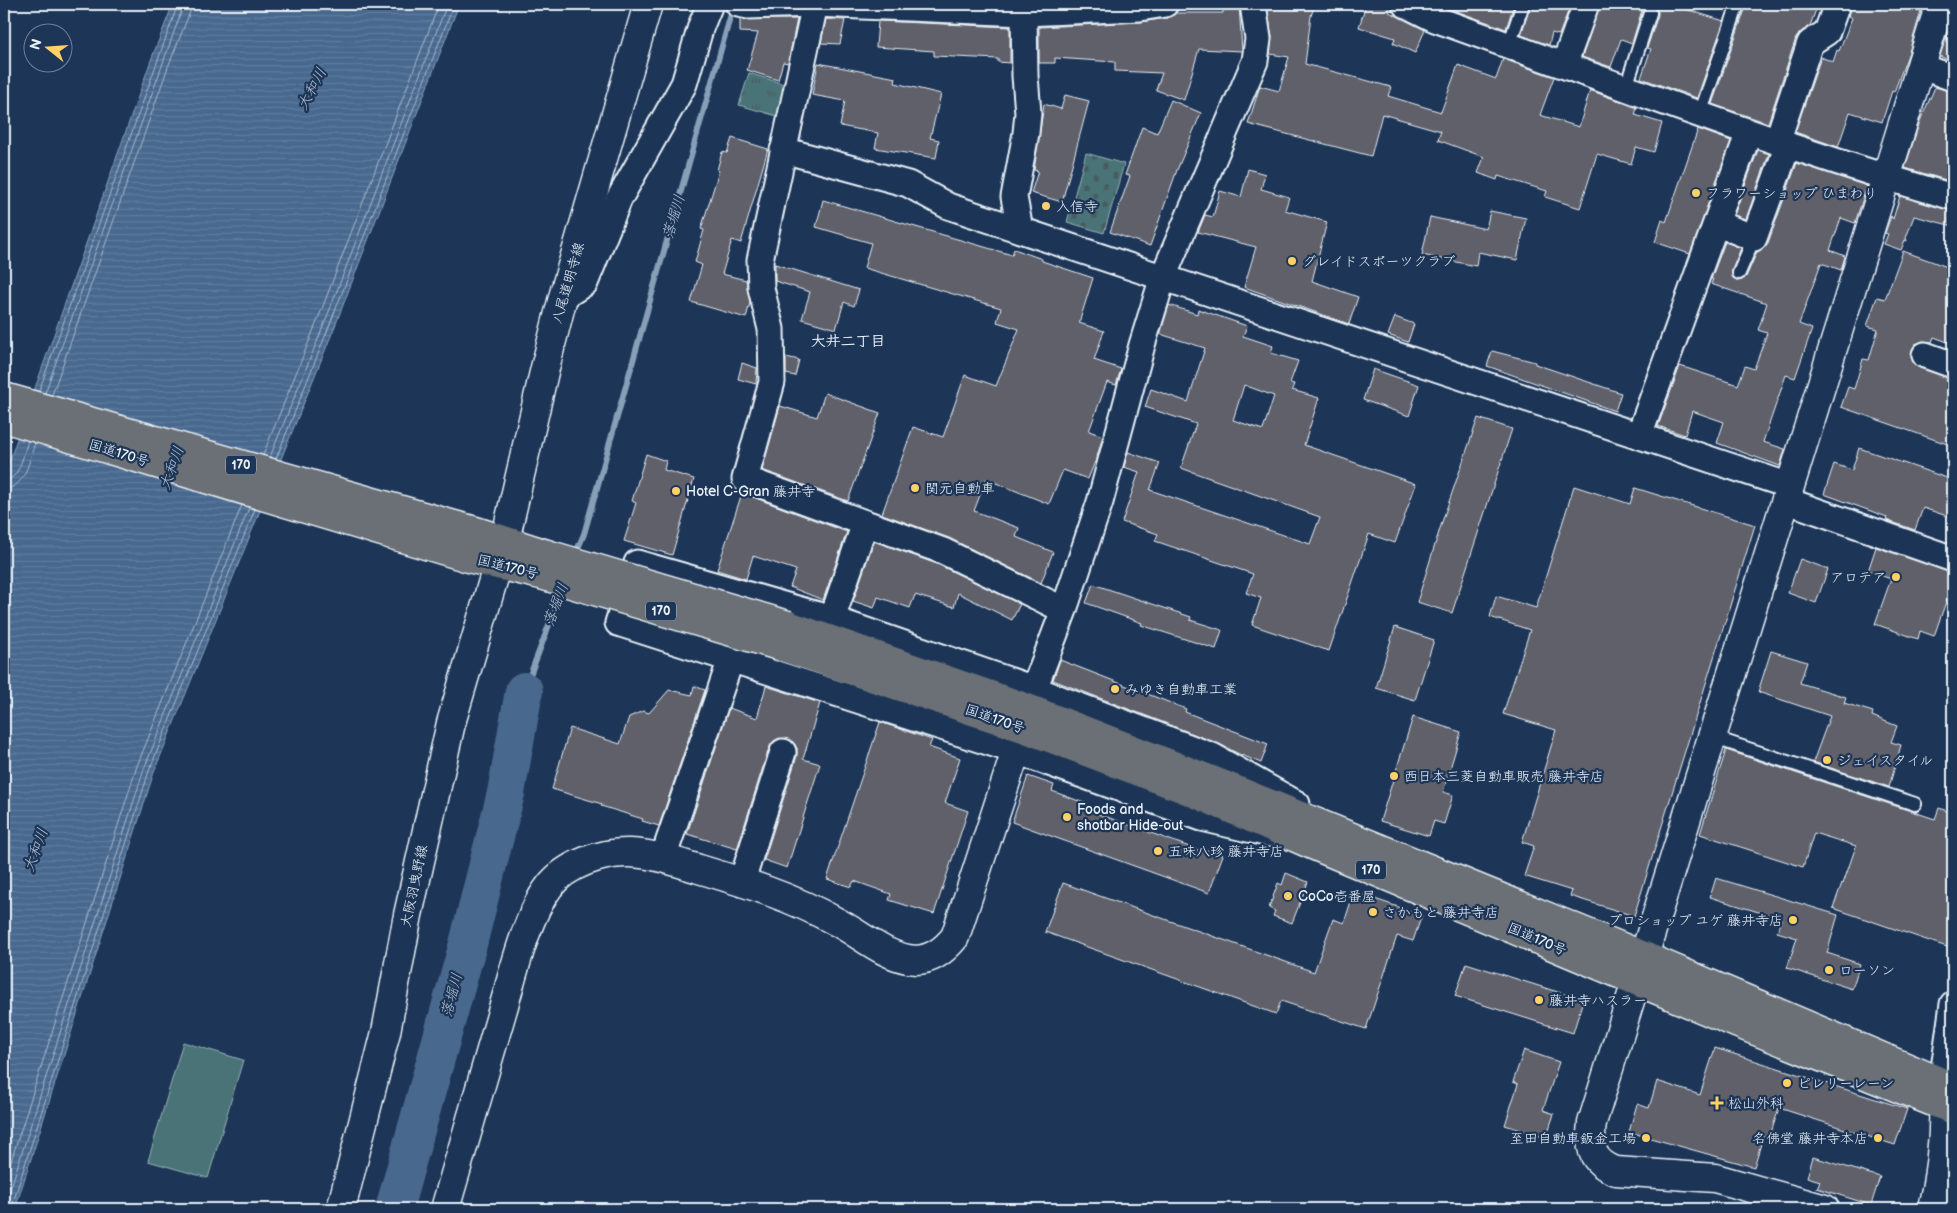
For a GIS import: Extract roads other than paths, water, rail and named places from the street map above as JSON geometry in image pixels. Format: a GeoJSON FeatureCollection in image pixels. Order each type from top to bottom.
{"type":"FeatureCollection","features":[{"type":"Feature","properties":{"kind":"highway","name":"国道170号"},"geometry":{"type":"LineString","coordinates":[[4,397],[479,532],[502,553],[1025,707],[1362,841],[1640,968],[1948,1097]]}},
{"type":"Feature","properties":{"kind":"highway","name":"国道170号"},"geometry":{"type":"LineString","coordinates":[[4,418],[472,559],[502,553]]}},
{"type":"Feature","properties":{"kind":"highway","name":"国道170号"},"geometry":{"type":"LineString","coordinates":[[785,636],[1189,791],[1310,844],[1640,968]]}},
{"type":"Feature","properties":{"kind":"street","name":"八尾道明寺線"},"geometry":{"type":"LineString","coordinates":[[502,553],[563,297],[648,4]]}},
{"type":"Feature","properties":{"kind":"street"},"geometry":{"type":"LineString","coordinates":[[563,297],[585,284],[619,199],[684,84],[701,26],[710,4]]}},
{"type":"Feature","properties":{"kind":"street"},"geometry":{"type":"LineString","coordinates":[[739,4],[748,6],[826,4],[1025,9],[1165,4]]}},
{"type":"Feature","properties":{"kind":"street"},"geometry":{"type":"LineString","coordinates":[[826,4],[783,150],[760,260],[761,288],[771,329],[772,382],[745,479],[943,551],[1064,610]]}},
{"type":"Feature","properties":{"kind":"street"},"geometry":{"type":"LineString","coordinates":[[1034,689],[1064,610],[1100,502],[1142,345],[1164,277],[1255,61],[1258,39],[1253,4]]}},
{"type":"Feature","properties":{"kind":"street"},"geometry":{"type":"LineString","coordinates":[[1405,4],[1435,19],[1782,144],[1885,178],[1953,197]]}},
{"type":"Feature","properties":{"kind":"street"},"geometry":{"type":"LineString","coordinates":[[1564,65],[1586,4]]}},
{"type":"Feature","properties":{"kind":"street"},"geometry":{"type":"LineString","coordinates":[[1726,227],[1754,238],[1810,43],[1827,32],[1837,4]]}},
{"type":"Feature","properties":{"kind":"street"},"geometry":{"type":"LineString","coordinates":[[1825,1209],[1715,1178],[1616,1171],[1607,1168],[1595,1156],[1590,1142],[1592,1123],[1940,4]]}},
{"type":"Feature","properties":{"kind":"street"},"geometry":{"type":"LineString","coordinates":[[1020,230],[1014,197],[1028,113],[1025,76],[1025,9]]}},
{"type":"Feature","properties":{"kind":"street"},"geometry":{"type":"LineString","coordinates":[[1920,66],[1953,78]]}},
{"type":"Feature","properties":{"kind":"street"},"geometry":{"type":"LineString","coordinates":[[1639,436],[1750,132]]}},
{"type":"Feature","properties":{"kind":"street"},"geometry":{"type":"LineString","coordinates":[[783,150],[908,184],[948,206],[1639,436],[1953,559]]}},
{"type":"Feature","properties":{"kind":"street"},"geometry":{"type":"LineString","coordinates":[[1925,355],[1953,364]]}},
{"type":"Feature","properties":{"kind":"street"},"geometry":{"type":"LineString","coordinates":[[832,619],[866,523]]}},
{"type":"Feature","properties":{"kind":"street","name":"大阪羽曳野線"},"geometry":{"type":"LineString","coordinates":[[341,1209],[386,1032],[408,915],[451,723],[502,553]]}},
{"type":"Feature","properties":{"kind":"street"},"geometry":{"type":"LineString","coordinates":[[1310,844],[1202,818],[1016,751],[618,623],[637,563],[832,619],[1034,689],[1212,756],[1362,841]]}},
{"type":"Feature","properties":{"kind":"street"},"geometry":{"type":"LineString","coordinates":[[663,858],[731,659]]}},
{"type":"Feature","properties":{"kind":"street"},"geometry":{"type":"LineString","coordinates":[[445,1209],[516,964],[535,909],[550,885],[573,866],[600,856],[629,853],[663,858],[742,881],[800,902],[837,921],[892,954],[910,960],[928,959],[945,950],[954,937],[1016,751]]}},
{"type":"Feature","properties":{"kind":"street"},"geometry":{"type":"LineString","coordinates":[[742,881],[783,752]]}},
{"type":"Feature","properties":{"kind":"street"},"geometry":{"type":"LineString","coordinates":[[1932,1209],[1937,1186],[1948,1097],[1953,1004]]}},
{"type":"Feature","properties":{"kind":"lane"},"geometry":{"type":"LineString","coordinates":[[1508,45],[1523,4]]}},
{"type":"Feature","properties":{"kind":"lane"},"geometry":{"type":"LineString","coordinates":[[1700,114],[1738,4]]}},
{"type":"Feature","properties":{"kind":"lane"},"geometry":{"type":"LineString","coordinates":[[1626,87],[1650,13]]}},
{"type":"Feature","properties":{"kind":"lane"},"geometry":{"type":"LineString","coordinates":[[1739,272],[1754,238]]}},
{"type":"Feature","properties":{"kind":"lane"},"geometry":{"type":"LineString","coordinates":[[1712,736],[1915,804]]}},
{"type":"Feature","properties":{"kind":"water","name":"大和川"},"geometry":{"type":"Polygon","coordinates":[[[173,4],[459,4],[335,326],[154,772],[15,1209],[4,1209],[4,476],[151,60],[173,4]]]}},
{"type":"Feature","properties":{"kind":"waterway","name":"落堀川"},"geometry":{"type":"LineString","coordinates":[[575,555],[584,534],[733,7]]}},
{"type":"Feature","properties":{"kind":"waterway","name":"落堀川"},"geometry":{"type":"LineString","coordinates":[[524,691],[563,588]]}},
{"type":"Feature","properties":{"kind":"waterway","name":"落堀川"},"geometry":{"type":"LineString","coordinates":[[394,1209],[468,944],[506,793],[524,691]]}},
{"type":"Feature","properties":{"kind":"waterway"},"geometry":{"type":"LineString","coordinates":[[1949,1188],[1953,1175]]}},
{"type":"Feature","properties":{"kind":"place","name":"フラワーショップ ひまわり"},"geometry":{"type":"Point","coordinates":[1696,193]}},
{"type":"Feature","properties":{"kind":"place","name":"入信寺"},"geometry":{"type":"Point","coordinates":[1046,206]}},
{"type":"Feature","properties":{"kind":"place","name":"グレイドスポーツクラブ"},"geometry":{"type":"Point","coordinates":[1292,261]}},
{"type":"Feature","properties":{"kind":"place","name":"関元自動車"},"geometry":{"type":"Point","coordinates":[915,488]}},
{"type":"Feature","properties":{"kind":"place","name":"Hotel C-Gran 藤井寺"},"geometry":{"type":"Point","coordinates":[676,491]}},
{"type":"Feature","properties":{"kind":"place","name":"アロテア"},"geometry":{"type":"Point","coordinates":[1896,577]}},
{"type":"Feature","properties":{"kind":"place","name":"みゆき自動車工業"},"geometry":{"type":"Point","coordinates":[1115,689]}},
{"type":"Feature","properties":{"kind":"place","name":"ジェイスタイル"},"geometry":{"type":"Point","coordinates":[1827,760]}},
{"type":"Feature","properties":{"kind":"place","name":"西日本三菱自動車販売 藤井寺店"},"geometry":{"type":"Point","coordinates":[1394,776]}},
{"type":"Feature","properties":{"kind":"place","name":"Foods and shotbar Hide-out"},"geometry":{"type":"Point","coordinates":[1067,817]}},
{"type":"Feature","properties":{"kind":"place","name":"五味八珍 藤井寺店"},"geometry":{"type":"Point","coordinates":[1158,851]}},
{"type":"Feature","properties":{"kind":"place","name":"CoCo壱番屋"},"geometry":{"type":"Point","coordinates":[1288,896]}},
{"type":"Feature","properties":{"kind":"place","name":"さかもと 藤井寺店"},"geometry":{"type":"Point","coordinates":[1373,912]}},
{"type":"Feature","properties":{"kind":"place","name":"プロショップ ユゲ 藤井寺店"},"geometry":{"type":"Point","coordinates":[1793,920]}},
{"type":"Feature","properties":{"kind":"place","name":"ローソン"},"geometry":{"type":"Point","coordinates":[1829,970]}},
{"type":"Feature","properties":{"kind":"place","name":"藤井寺ハスラー"},"geometry":{"type":"Point","coordinates":[1539,1000]}},
{"type":"Feature","properties":{"kind":"place","name":"ピレリーレーン"},"geometry":{"type":"Point","coordinates":[1787,1083]}},
{"type":"Feature","properties":{"kind":"place","name":"松山外科"},"geometry":{"type":"Point","coordinates":[1717,1103]}},
{"type":"Feature","properties":{"kind":"place","name":"至田自動車鈑金工場"},"geometry":{"type":"Point","coordinates":[1646,1138]}},
{"type":"Feature","properties":{"kind":"place","name":"名佛堂 藤井寺本店"},"geometry":{"type":"Point","coordinates":[1878,1138]}},
{"type":"Feature","properties":{"kind":"district","name":"大井二丁目"},"geometry":{"type":"Point","coordinates":[848,341]}}]}
